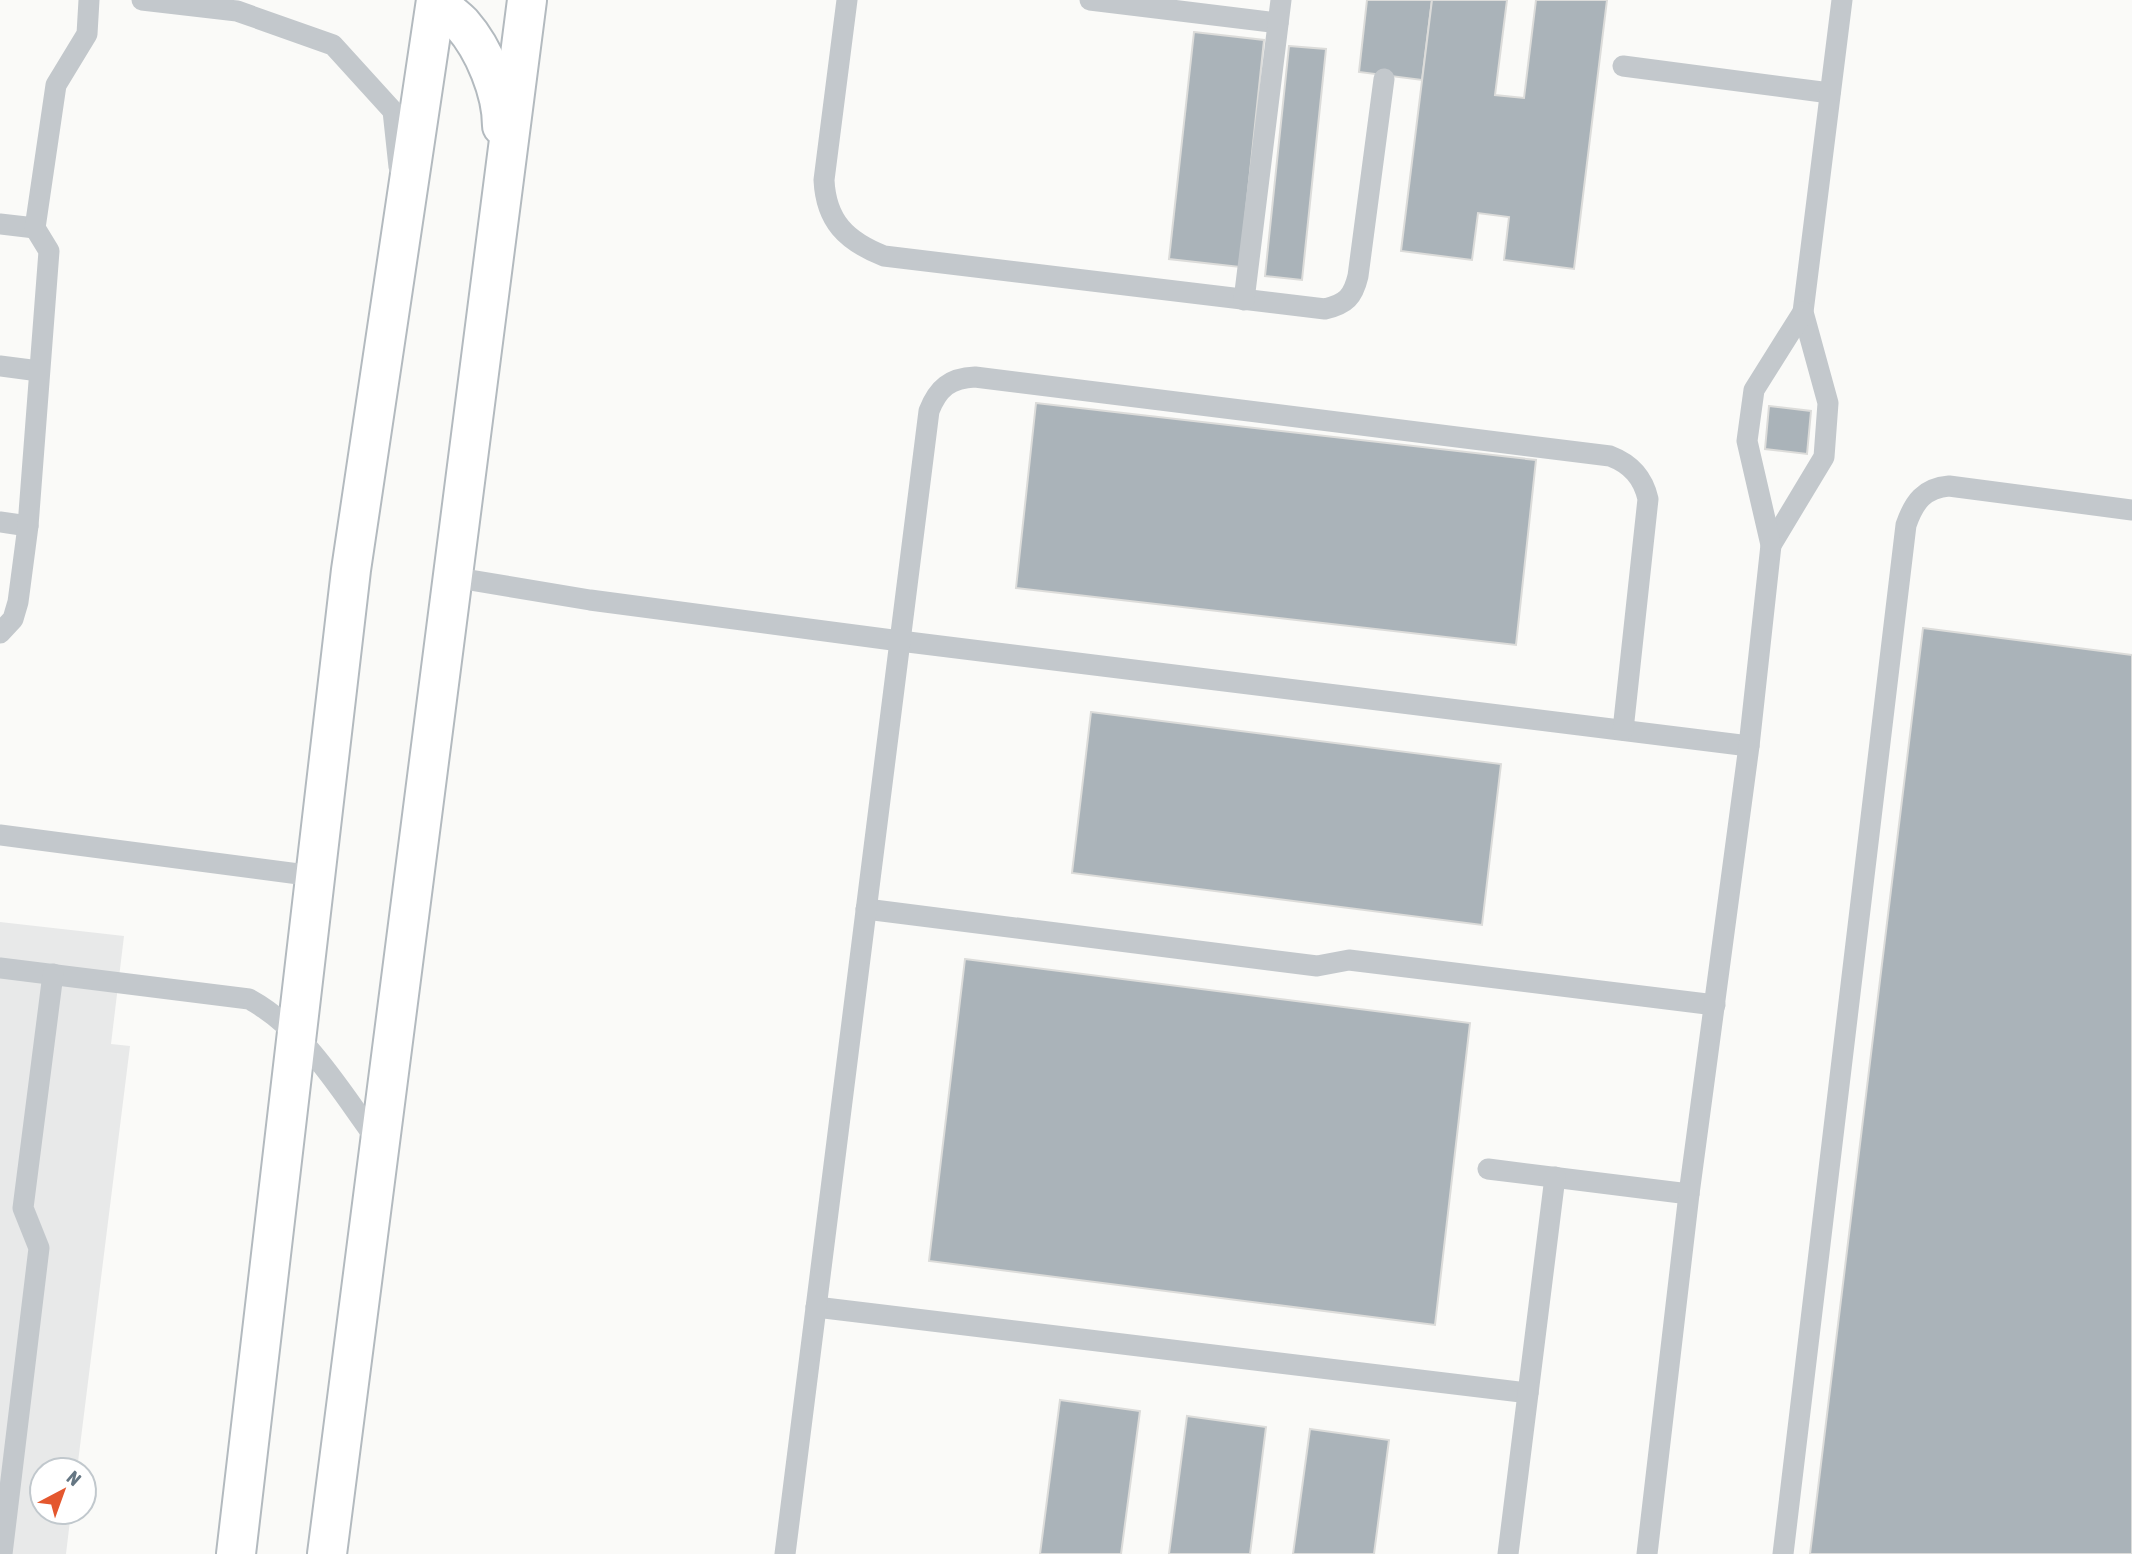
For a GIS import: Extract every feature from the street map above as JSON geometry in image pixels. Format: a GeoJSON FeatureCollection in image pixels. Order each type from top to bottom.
{"type":"FeatureCollection","features":[{"type":"Feature","properties":{"kind":"street"},"geometry":{"type":"LineString","coordinates":[[327,1554],[527,0]]}},
{"type":"Feature","properties":{"kind":"street"},"geometry":{"type":"LineString","coordinates":[[236,1554],[351,570],[435,1]]}},
{"type":"Feature","properties":{"kind":"street"},"geometry":{"type":"LineString","coordinates":[[435,1],[462,24],[493,81],[502,117],[503,194]]}},
{"type":"Feature","properties":{"kind":"lane"},"geometry":{"type":"LineString","coordinates":[[0,633],[13,620],[19,602],[28,526],[49,251],[35,228],[56,85],[87,34],[89,0]]}},
{"type":"Feature","properties":{"kind":"lane"},"geometry":{"type":"LineString","coordinates":[[142,0],[237,11],[333,46],[393,111],[403,211]]}},
{"type":"Feature","properties":{"kind":"lane"},"geometry":{"type":"LineString","coordinates":[[847,0],[824,180],[825,199],[832,220],[846,236],[884,256],[1325,309],[1343,304],[1354,292],[1384,79]]}},
{"type":"Feature","properties":{"kind":"lane"},"geometry":{"type":"LineString","coordinates":[[1090,0],[1278,23]]}},
{"type":"Feature","properties":{"kind":"lane"},"geometry":{"type":"LineString","coordinates":[[1244,300],[1281,0]]}},
{"type":"Feature","properties":{"kind":"lane"},"geometry":{"type":"LineString","coordinates":[[1771,545],[1824,457],[1828,403],[1803,312],[1842,0]]}},
{"type":"Feature","properties":{"kind":"lane"},"geometry":{"type":"LineString","coordinates":[[1623,66],[1830,93]]}},
{"type":"Feature","properties":{"kind":"lane"},"geometry":{"type":"LineString","coordinates":[[0,224],[35,228]]}},
{"type":"Feature","properties":{"kind":"lane"},"geometry":{"type":"LineString","coordinates":[[1647,1554],[1689,1194],[1749,746],[1771,545],[1747,441],[1754,390],[1803,312]]}},
{"type":"Feature","properties":{"kind":"lane"},"geometry":{"type":"LineString","coordinates":[[0,366],[39,371]]}},
{"type":"Feature","properties":{"kind":"lane"},"geometry":{"type":"LineString","coordinates":[[785,1554],[929,411],[944,385],[960,378],[975,377],[1610,456],[1624,461],[1644,483],[1648,499],[1623,730]]}},
{"type":"Feature","properties":{"kind":"lane"},"geometry":{"type":"LineString","coordinates":[[1783,1554],[1905,539],[1912,509],[1921,496],[1934,487],[1949,486],[2132,510]]}},
{"type":"Feature","properties":{"kind":"lane"},"geometry":{"type":"LineString","coordinates":[[0,522],[28,526]]}},
{"type":"Feature","properties":{"kind":"lane"},"geometry":{"type":"LineString","coordinates":[[452,577],[590,600],[1749,746]]}},
{"type":"Feature","properties":{"kind":"lane"},"geometry":{"type":"LineString","coordinates":[[0,835],[314,876]]}},
{"type":"Feature","properties":{"kind":"lane"},"geometry":{"type":"LineString","coordinates":[[866,909],[1317,967],[1349,960],[1715,1005]]}},
{"type":"Feature","properties":{"kind":"lane"},"geometry":{"type":"LineString","coordinates":[[0,968],[249,999],[273,1012],[296,1033],[379,1143]]}},
{"type":"Feature","properties":{"kind":"lane"},"geometry":{"type":"LineString","coordinates":[[2,1554],[39,1248],[23,1208],[53,974]]}},
{"type":"Feature","properties":{"kind":"lane"},"geometry":{"type":"LineString","coordinates":[[1488,1169],[1689,1194]]}},
{"type":"Feature","properties":{"kind":"lane"},"geometry":{"type":"LineString","coordinates":[[1508,1554],[1555,1177]]}},
{"type":"Feature","properties":{"kind":"lane"},"geometry":{"type":"LineString","coordinates":[[816,1307],[1528,1393]]}},
{"type":"Feature","properties":{"kind":"shaded area"},"geometry":{"type":"Polygon","coordinates":[[[0,922],[124,936],[111,1044],[130,1046],[79,1456],[28,1456],[28,1526],[69,1526],[66,1554],[0,1554],[0,922]]]}},
{"type":"Feature","properties":{"kind":"building"},"geometry":{"type":"Polygon","coordinates":[[[1367,0],[1432,0],[1422,80],[1359,72],[1367,0]]]}},
{"type":"Feature","properties":{"kind":"building"},"geometry":{"type":"Polygon","coordinates":[[[1432,0],[1507,0],[1495,95],[1524,98],[1536,0],[1607,0],[1574,269],[1504,260],[1509,217],[1478,213],[1472,260],[1401,251],[1432,0]]]}},
{"type":"Feature","properties":{"kind":"building"},"geometry":{"type":"Polygon","coordinates":[[[1194,32],[1264,40],[1240,267],[1169,259],[1194,32]]]}},
{"type":"Feature","properties":{"kind":"building"},"geometry":{"type":"Polygon","coordinates":[[[1289,46],[1326,49],[1302,280],[1265,276],[1289,46]]]}},
{"type":"Feature","properties":{"kind":"building"},"geometry":{"type":"Polygon","coordinates":[[[1036,403],[1536,460],[1516,645],[1016,588],[1036,403]]]}},
{"type":"Feature","properties":{"kind":"building"},"geometry":{"type":"Polygon","coordinates":[[[1769,406],[1811,411],[1807,454],[1765,449],[1769,406]]]}},
{"type":"Feature","properties":{"kind":"building"},"geometry":{"type":"Polygon","coordinates":[[[1923,628],[2132,655],[2132,1554],[1810,1554],[1923,628]]]}},
{"type":"Feature","properties":{"kind":"building"},"geometry":{"type":"Polygon","coordinates":[[[1091,712],[1501,764],[1482,925],[1072,873],[1091,712]]]}},
{"type":"Feature","properties":{"kind":"building"},"geometry":{"type":"Polygon","coordinates":[[[965,959],[1470,1023],[1435,1325],[929,1261],[965,959]]]}},
{"type":"Feature","properties":{"kind":"building"},"geometry":{"type":"Polygon","coordinates":[[[1060,1400],[1140,1411],[1121,1554],[1040,1554],[1060,1400]]]}},
{"type":"Feature","properties":{"kind":"building"},"geometry":{"type":"Polygon","coordinates":[[[1187,1416],[1266,1427],[1250,1554],[1169,1554],[1187,1416]]]}},
{"type":"Feature","properties":{"kind":"building"},"geometry":{"type":"Polygon","coordinates":[[[1310,1429],[1389,1440],[1374,1554],[1293,1554],[1310,1429]]]}}]}
